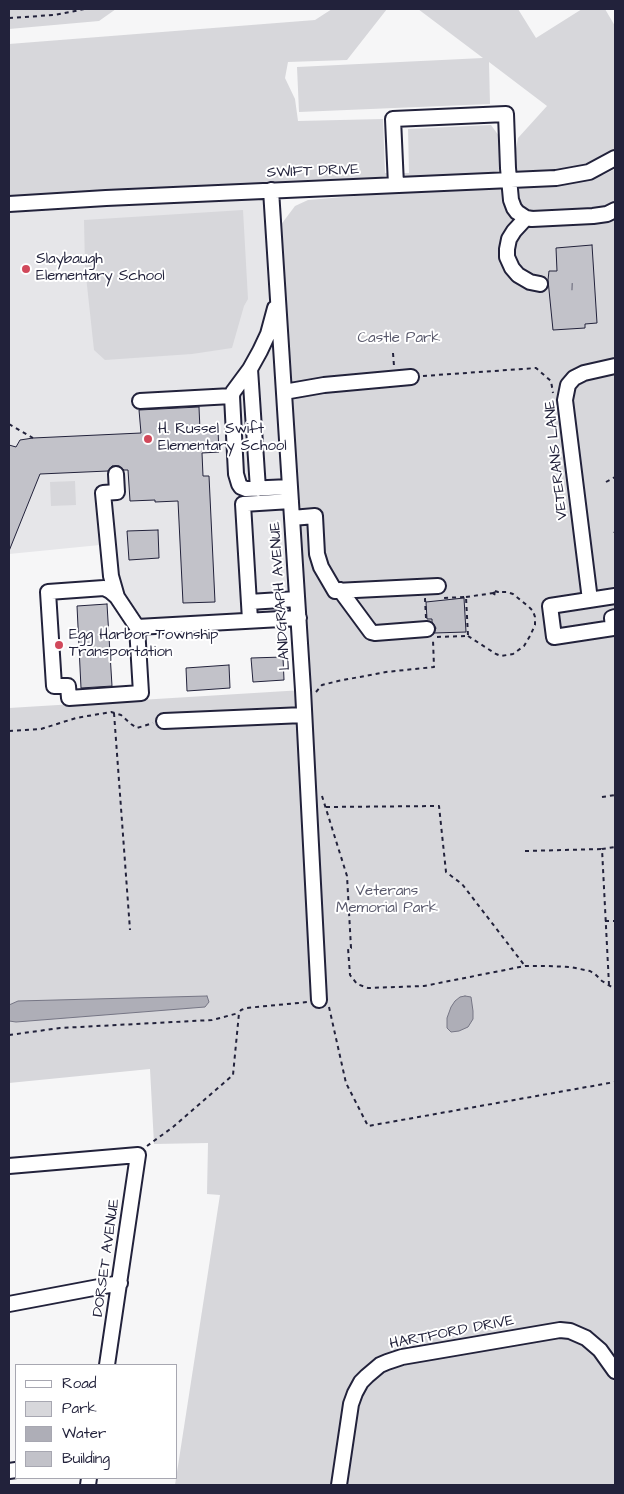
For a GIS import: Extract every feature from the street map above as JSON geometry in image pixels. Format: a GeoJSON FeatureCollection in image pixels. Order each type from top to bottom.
{"type":"FeatureCollection","features":[{"type":"Feature","properties":{"kind":"street"},"geometry":{"type":"LineString","coordinates":[[396,185],[393,119],[506,114],[509,180],[513,206],[518,212],[526,218],[532,219],[592,216],[607,214],[615,210]]}},
{"type":"Feature","properties":{"kind":"street","name":"SWIFT DRIVE"},"geometry":{"type":"LineString","coordinates":[[9,204],[116,197],[556,178],[589,172],[615,158]]}},
{"type":"Feature","properties":{"kind":"street","name":"LANDGRAPH AVENUE"},"geometry":{"type":"LineString","coordinates":[[271,190],[304,715],[319,999]]}},
{"type":"Feature","properties":{"kind":"street"},"geometry":{"type":"LineString","coordinates":[[526,218],[509,239],[507,257],[518,275],[530,282],[540,284]]}},
{"type":"Feature","properties":{"kind":"street"},"geometry":{"type":"LineString","coordinates":[[278,297],[264,342],[250,369],[236,387],[232,396],[237,480],[241,487],[250,490],[258,489],[290,494]]}},
{"type":"Feature","properties":{"kind":"street","name":"VETERANS LANE"},"geometry":{"type":"LineString","coordinates":[[590,600],[566,416],[566,390],[570,381],[578,375],[615,366]]}},
{"type":"Feature","properties":{"kind":"street"},"geometry":{"type":"LineString","coordinates":[[250,369],[258,489]]}},
{"type":"Feature","properties":{"kind":"street"},"geometry":{"type":"LineString","coordinates":[[284,392],[324,385],[411,377]]}},
{"type":"Feature","properties":{"kind":"street"},"geometry":{"type":"LineString","coordinates":[[140,401],[232,396]]}},
{"type":"Feature","properties":{"kind":"street"},"geometry":{"type":"LineString","coordinates":[[116,474],[117,492],[103,493],[111,576],[117,597]]}},
{"type":"Feature","properties":{"kind":"street"},"geometry":{"type":"LineString","coordinates":[[250,620],[243,504],[290,494]]}},
{"type":"Feature","properties":{"kind":"street"},"geometry":{"type":"LineString","coordinates":[[292,518],[315,516],[321,567],[335,591],[438,594]]}},
{"type":"Feature","properties":{"kind":"street"},"geometry":{"type":"LineString","coordinates":[[104,588],[117,597],[138,626],[141,694],[69,698],[68,686],[54,686],[48,592],[104,588]]}},
{"type":"Feature","properties":{"kind":"street"},"geometry":{"type":"LineString","coordinates":[[340,590],[371,632],[427,629]]}},
{"type":"Feature","properties":{"kind":"street"},"geometry":{"type":"LineString","coordinates":[[612,596],[613,628],[554,637],[550,606],[612,596]]}},
{"type":"Feature","properties":{"kind":"street"},"geometry":{"type":"LineString","coordinates":[[249,602],[297,599]]}},
{"type":"Feature","properties":{"kind":"street"},"geometry":{"type":"LineString","coordinates":[[138,626],[298,618]]}},
{"type":"Feature","properties":{"kind":"street"},"geometry":{"type":"LineString","coordinates":[[164,721],[304,715]]}},
{"type":"Feature","properties":{"kind":"street"},"geometry":{"type":"LineString","coordinates":[[9,1166],[138,1155]]}},
{"type":"Feature","properties":{"kind":"street","name":"DORSET AVENUE"},"geometry":{"type":"LineString","coordinates":[[107,1364],[138,1155]]}},
{"type":"Feature","properties":{"kind":"street"},"geometry":{"type":"LineString","coordinates":[[9,1304],[120,1283]]}},
{"type":"Feature","properties":{"kind":"street","name":"HARTFORD DRIVE"},"geometry":{"type":"LineString","coordinates":[[339,1485],[355,1393],[367,1376],[380,1365],[387,1362],[402,1356],[560,1330],[570,1331],[586,1338],[600,1350],[615,1371]]}},
{"type":"Feature","properties":{"kind":"path"},"geometry":{"type":"LineString","coordinates":[[9,18],[54,15],[85,9]]}},
{"type":"Feature","properties":{"kind":"path"},"geometry":{"type":"LineString","coordinates":[[411,377],[536,368],[551,381],[555,399]]}},
{"type":"Feature","properties":{"kind":"path"},"geometry":{"type":"LineString","coordinates":[[9,424],[33,438]]}},
{"type":"Feature","properties":{"kind":"path"},"geometry":{"type":"LineString","coordinates":[[606,482],[615,478]]}},
{"type":"Feature","properties":{"kind":"path"},"geometry":{"type":"LineString","coordinates":[[315,695],[322,685],[338,681],[386,672],[434,667],[433,638],[468,636],[501,656],[513,654],[524,646],[530,636],[535,624],[535,617],[530,607],[513,594],[507,592],[495,591],[494,593],[466,597],[438,594],[425,599],[427,629]]}},
{"type":"Feature","properties":{"kind":"path"},"geometry":{"type":"LineString","coordinates":[[466,597],[468,636]]}},
{"type":"Feature","properties":{"kind":"path"},"geometry":{"type":"LineString","coordinates":[[114,712],[130,930]]}},
{"type":"Feature","properties":{"kind":"path"},"geometry":{"type":"LineString","coordinates":[[9,731],[41,729],[81,717],[114,712],[123,716],[137,728],[164,721]]}},
{"type":"Feature","properties":{"kind":"path"},"geometry":{"type":"LineString","coordinates":[[321,794],[347,879],[351,948],[348,948],[350,975],[354,982],[368,988],[424,986],[525,966],[560,966],[590,971],[615,989]]}},
{"type":"Feature","properties":{"kind":"path"},"geometry":{"type":"LineString","coordinates":[[602,797],[615,795]]}},
{"type":"Feature","properties":{"kind":"path"},"geometry":{"type":"LineString","coordinates":[[325,807],[440,806],[446,872],[462,884],[525,966]]}},
{"type":"Feature","properties":{"kind":"path"},"geometry":{"type":"LineString","coordinates":[[525,851],[615,847]]}},
{"type":"Feature","properties":{"kind":"path"},"geometry":{"type":"LineString","coordinates":[[602,849],[609,985]]}},
{"type":"Feature","properties":{"kind":"path"},"geometry":{"type":"LineString","coordinates":[[605,921],[615,920]]}},
{"type":"Feature","properties":{"kind":"path"},"geometry":{"type":"LineString","coordinates":[[9,1035],[60,1028],[212,1020],[239,1013],[246,1008],[303,1003],[319,999],[328,1004],[346,1083],[368,1126],[615,1082]]}},
{"type":"Feature","properties":{"kind":"path"},"geometry":{"type":"LineString","coordinates":[[138,1155],[233,1075],[239,1013]]}},
{"type":"Feature","properties":{"kind":"shaded area","name":"H. Russel Swift Elementary School"},"geometry":{"type":"Polygon","coordinates":[[[271,190],[299,618],[137,627],[111,576],[102,556],[100,545],[9,554],[9,204],[271,190]]]}},
{"type":"Feature","properties":{"kind":"green space"},"geometry":{"type":"Polygon","coordinates":[[[9,9],[116,9],[99,21],[9,29],[9,9]]]}},
{"type":"Feature","properties":{"kind":"green space"},"geometry":{"type":"Polygon","coordinates":[[[332,9],[387,9],[347,60],[288,62],[285,78],[295,99],[298,121],[383,119],[385,173],[409,173],[408,129],[491,125],[499,136],[500,171],[512,170],[518,138],[547,106],[489,62],[490,104],[299,112],[297,67],[483,58],[418,9],[518,9],[536,38],[582,9],[605,9],[615,26],[615,162],[610,166],[462,179],[9,198],[9,44],[315,20],[332,9]]]}},
{"type":"Feature","properties":{"kind":"green space","name":"Veterans Memorial Park"},"geometry":{"type":"Polygon","coordinates":[[[615,169],[615,1485],[175,1485],[176,1479],[178,1479],[178,1466],[220,1195],[207,1194],[208,1143],[154,1144],[150,1069],[9,1083],[9,708],[303,690],[284,392],[291,390],[280,226],[295,206],[308,200],[603,175],[615,169]]]}},
{"type":"Feature","properties":{"kind":"green space"},"geometry":{"type":"Polygon","coordinates":[[[243,210],[248,299],[244,306],[232,348],[192,354],[105,360],[94,350],[85,267],[84,220],[243,210]]]}},
{"type":"Feature","properties":{"kind":"green space"},"geometry":{"type":"Polygon","coordinates":[[[75,481],[76,505],[51,506],[50,482],[75,481]]]}},
{"type":"Feature","properties":{"kind":"water"},"geometry":{"type":"Polygon","coordinates":[[[207,996],[209,1002],[205,1007],[9,1021],[9,1005],[18,1001],[207,996]]]}},
{"type":"Feature","properties":{"kind":"water"},"geometry":{"type":"Polygon","coordinates":[[[460,997],[471,997],[473,1019],[468,1027],[451,1032],[447,1028],[447,1018],[451,1007],[460,997]]]}},
{"type":"Feature","properties":{"kind":"building"},"geometry":{"type":"Polygon","coordinates":[[[592,245],[597,323],[585,324],[585,328],[553,330],[548,280],[549,271],[557,271],[556,248],[592,245]]]}},
{"type":"Feature","properties":{"kind":"building"},"geometry":{"type":"Polygon","coordinates":[[[199,407],[200,430],[218,430],[219,452],[202,453],[203,476],[209,476],[215,602],[183,603],[178,501],[130,501],[128,470],[124,470],[119,466],[112,466],[108,471],[40,474],[9,551],[9,445],[16,447],[20,440],[33,438],[141,433],[139,410],[199,407]]]}},
{"type":"Feature","properties":{"kind":"building"},"geometry":{"type":"Polygon","coordinates":[[[158,530],[159,558],[129,560],[127,531],[158,530]]]}},
{"type":"Feature","properties":{"kind":"building"},"geometry":{"type":"Polygon","coordinates":[[[464,598],[466,632],[434,633],[436,628],[432,619],[427,619],[426,602],[464,598]]]}},
{"type":"Feature","properties":{"kind":"building"},"geometry":{"type":"Polygon","coordinates":[[[107,604],[112,686],[81,688],[77,606],[107,604]]]}},
{"type":"Feature","properties":{"kind":"building"},"geometry":{"type":"Polygon","coordinates":[[[283,657],[284,680],[253,682],[251,658],[283,657]]]}},
{"type":"Feature","properties":{"kind":"building"},"geometry":{"type":"Polygon","coordinates":[[[229,665],[230,688],[187,691],[186,668],[229,665]]]}},
{"type":"Feature","properties":{"kind":"place","name":"Slaybaugh Elementary School"},"geometry":{"type":"Point","coordinates":[26,269]}},
{"type":"Feature","properties":{"kind":"place","name":"H. Russel Swift Elementary School"},"geometry":{"type":"Point","coordinates":[148,439]}},
{"type":"Feature","properties":{"kind":"place","name":"Egg Harbor Township Transportation"},"geometry":{"type":"Point","coordinates":[59,645]}},
{"type":"Feature","properties":{"kind":"park label","name":"Castle Park"},"geometry":{"type":"Point","coordinates":[399,339]}}]}
